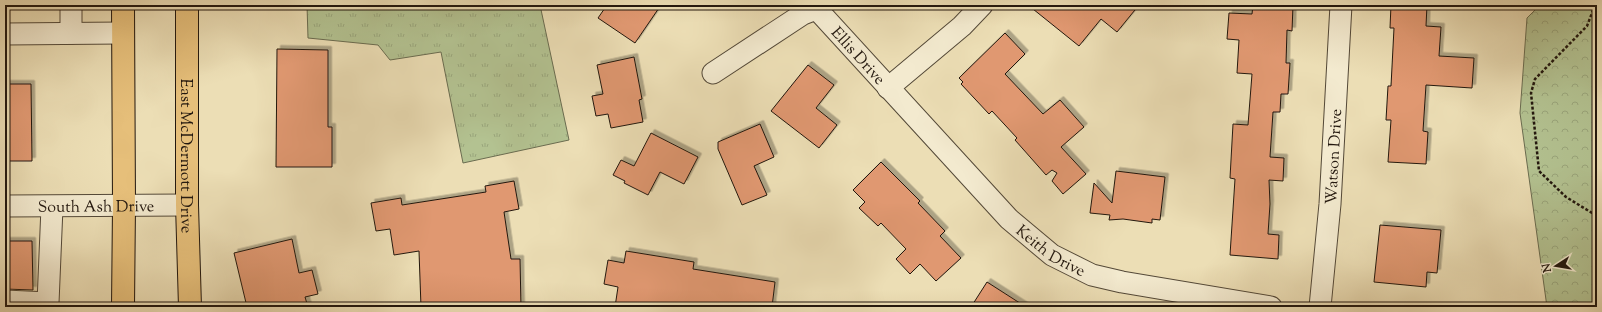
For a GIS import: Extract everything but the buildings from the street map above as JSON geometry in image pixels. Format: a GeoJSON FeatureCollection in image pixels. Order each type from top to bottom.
{"type":"FeatureCollection","features":[{"type":"Feature","properties":{"kind":"main road"},"geometry":{"type":"LineString","coordinates":[[123,5],[123,307]]}},
{"type":"Feature","properties":{"kind":"main road","name":"East McDermott Drive"},"geometry":{"type":"LineString","coordinates":[[187,5],[187,205],[190,307]]}},
{"type":"Feature","properties":{"kind":"street"},"geometry":{"type":"LineString","coordinates":[[71,5],[71,33]]}},
{"type":"Feature","properties":{"kind":"street"},"geometry":{"type":"LineString","coordinates":[[888,88],[962,26],[982,5]]}},
{"type":"Feature","properties":{"kind":"street","name":"Watson Drive"},"geometry":{"type":"LineString","coordinates":[[1320,307],[1330,204],[1341,5]]}},
{"type":"Feature","properties":{"kind":"street"},"geometry":{"type":"LineString","coordinates":[[713,73],[815,7]]}},
{"type":"Feature","properties":{"kind":"street","name":"Ellis Drive"},"geometry":{"type":"LineString","coordinates":[[815,7],[888,88]]}},
{"type":"Feature","properties":{"kind":"street"},"geometry":{"type":"LineString","coordinates":[[5,34],[122,32]]}},
{"type":"Feature","properties":{"kind":"street","name":"Keith Drive"},"geometry":{"type":"LineString","coordinates":[[888,88],[939,141],[1009,219],[1052,255],[1092,275],[1122,282],[1272,307]]}},
{"type":"Feature","properties":{"kind":"street","name":"South Ash Drive"},"geometry":{"type":"LineString","coordinates":[[5,206],[52,207],[187,205]]}},
{"type":"Feature","properties":{"kind":"street"},"geometry":{"type":"LineString","coordinates":[[5,301],[48,303],[52,207]]}},
{"type":"Feature","properties":{"kind":"path"},"geometry":{"type":"LineString","coordinates":[[1595,5],[1587,26],[1535,79],[1531,93],[1539,171],[1566,197],[1597,216]]}},
{"type":"Feature","properties":{"kind":"green space"},"geometry":{"type":"Polygon","coordinates":[[[307,5],[540,5],[569,140],[463,163],[441,52],[390,60],[378,45],[308,38],[307,5]]]}},
{"type":"Feature","properties":{"kind":"green space"},"geometry":{"type":"Polygon","coordinates":[[[1540,5],[1597,5],[1597,307],[1547,307],[1520,113],[1527,18],[1540,5]]]}}]}
